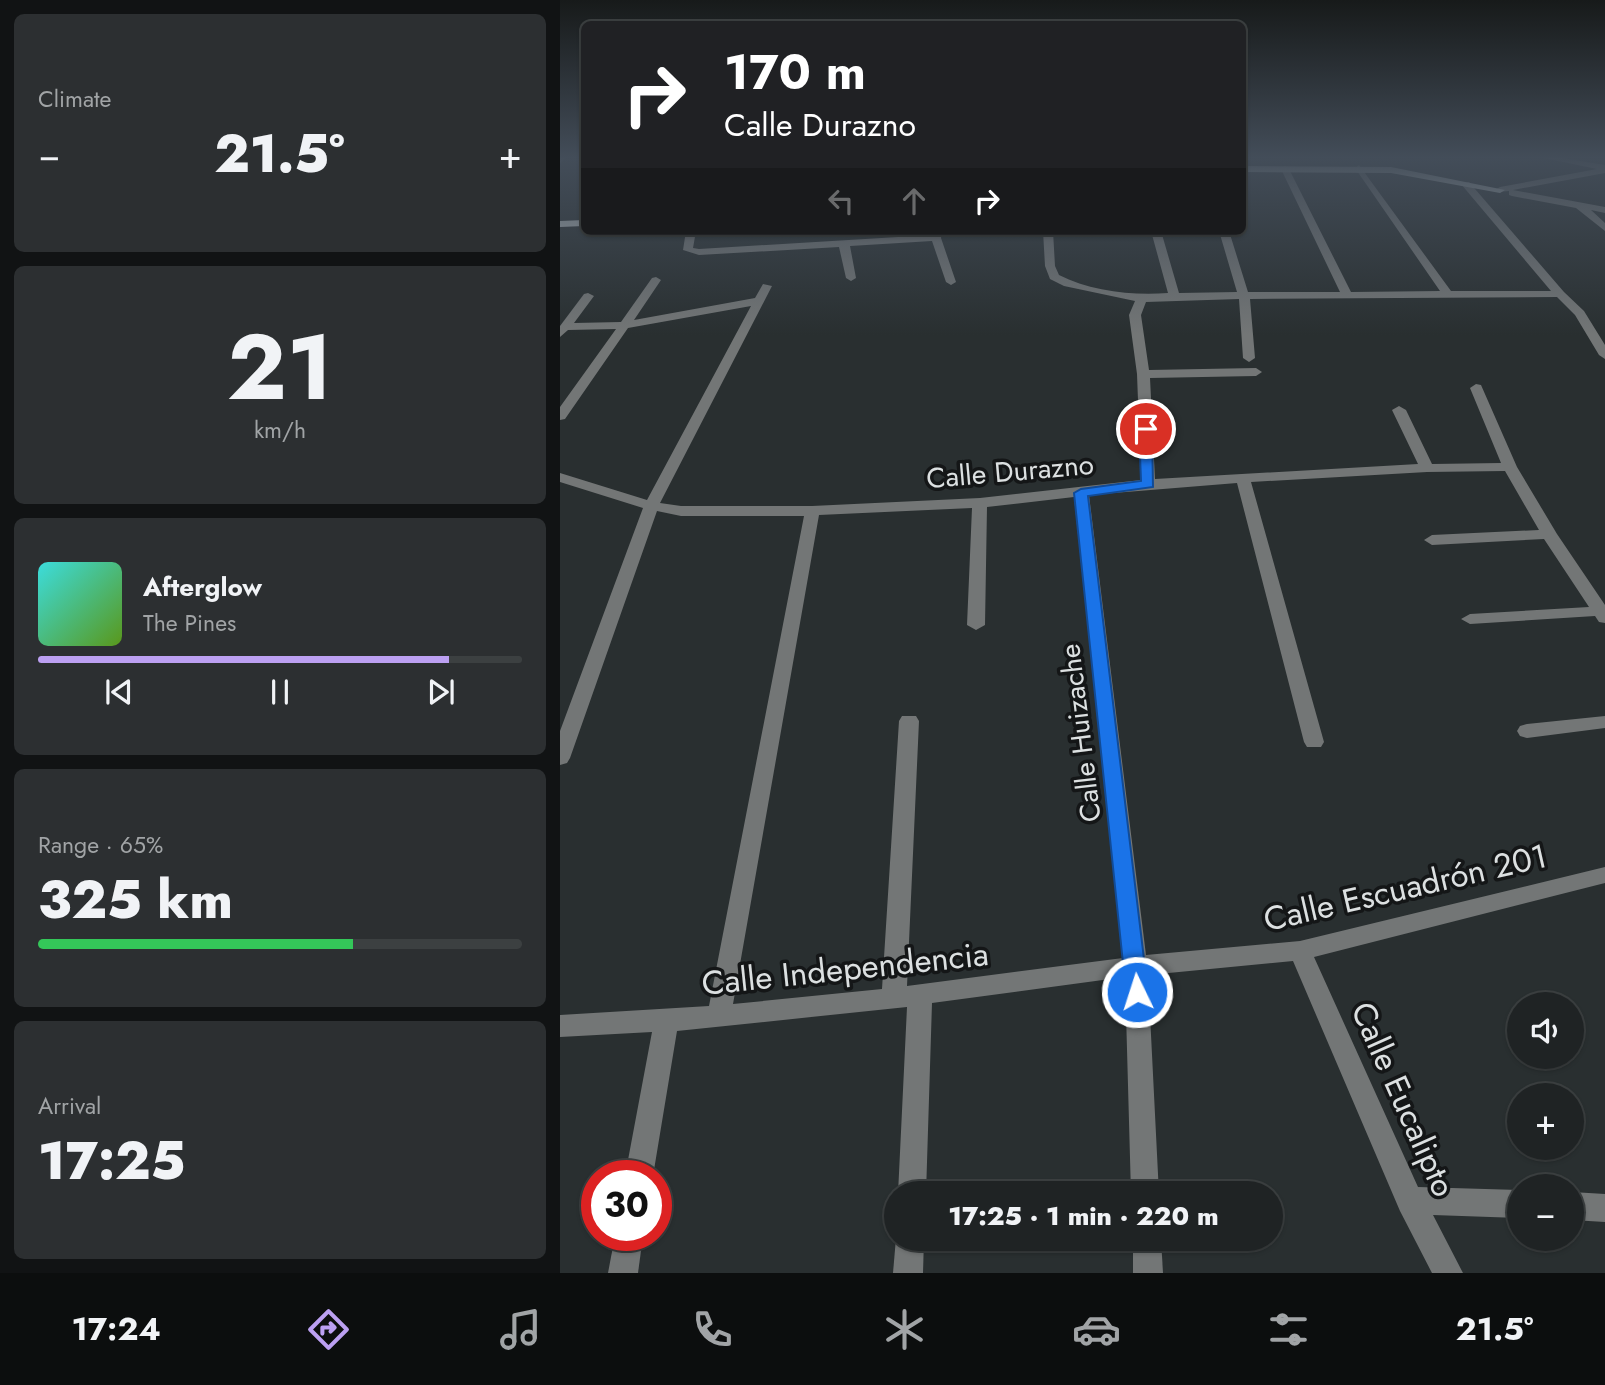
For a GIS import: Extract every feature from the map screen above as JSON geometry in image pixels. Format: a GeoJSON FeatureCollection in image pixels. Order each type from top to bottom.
{"type":"FeatureCollection","features":[{"type":"Feature","properties":{"kind":"main road"},"geometry":{"type":"LineString","coordinates":[[560,224],[581,223]]}},
{"type":"Feature","properties":{"kind":"street"},"geometry":{"type":"LineString","coordinates":[[1309,216],[1348,296]]}},
{"type":"Feature","properties":{"kind":"street"},"geometry":{"type":"LineString","coordinates":[[1393,216],[1448,295]]}},
{"type":"Feature","properties":{"kind":"street"},"geometry":{"type":"LineString","coordinates":[[1494,216],[1560,294],[1580,313],[1605,355]]}},
{"type":"Feature","properties":{"kind":"street"},"geometry":{"type":"LineString","coordinates":[[1591,216],[1605,229]]}},
{"type":"Feature","properties":{"kind":"street"},"geometry":{"type":"LineString","coordinates":[[690,235],[688,250],[699,251],[844,244],[928,235]]}},
{"type":"Feature","properties":{"kind":"street"},"geometry":{"type":"LineString","coordinates":[[937,235],[951,282]]}},
{"type":"Feature","properties":{"kind":"street"},"geometry":{"type":"LineString","coordinates":[[1048,235],[1050,265],[1054,276],[1068,284],[1141,299],[1174,296],[1560,294]]}},
{"type":"Feature","properties":{"kind":"street"},"geometry":{"type":"LineString","coordinates":[[1157,235],[1174,296]]}},
{"type":"Feature","properties":{"kind":"street"},"geometry":{"type":"LineString","coordinates":[[1225,235],[1244,296],[1249,358]]}},
{"type":"Feature","properties":{"kind":"street"},"geometry":{"type":"LineString","coordinates":[[844,244],[851,278]]}},
{"type":"Feature","properties":{"kind":"street"},"geometry":{"type":"LineString","coordinates":[[560,416],[656,280]]}},
{"type":"Feature","properties":{"kind":"street"},"geometry":{"type":"LineString","coordinates":[[560,758],[651,506],[767,286]]}},
{"type":"Feature","properties":{"kind":"street"},"geometry":{"type":"LineString","coordinates":[[562,330],[589,296]]}},
{"type":"Feature","properties":{"kind":"street"},"geometry":{"type":"LineString","coordinates":[[1141,299],[1135,315],[1143,374],[1148,484]]}},
{"type":"Feature","properties":{"kind":"street"},"geometry":{"type":"LineString","coordinates":[[562,330],[622,325],[759,301]]}},
{"type":"Feature","properties":{"kind":"street"},"geometry":{"type":"LineString","coordinates":[[1143,374],[1256,372]]}},
{"type":"Feature","properties":{"kind":"street"},"geometry":{"type":"LineString","coordinates":[[1476,388],[1510,467],[1549,534],[1603,615]]}},
{"type":"Feature","properties":{"kind":"street"},"geometry":{"type":"LineString","coordinates":[[1399,410],[1427,468]]}},
{"type":"Feature","properties":{"kind":"street","name":"Calle Durazno"},"geometry":{"type":"LineString","coordinates":[[560,477],[651,506],[681,511],[812,512],[980,503],[1148,484],[1427,468],[1510,467]]}},
{"type":"Feature","properties":{"kind":"street"},"geometry":{"type":"LineString","coordinates":[[1243,478],[1314,742]]}},
{"type":"Feature","properties":{"kind":"street","name":"Calle Huizache"},"geometry":{"type":"LineString","coordinates":[[1081,493],[1136,966],[1144,1181]]}},
{"type":"Feature","properties":{"kind":"street"},"geometry":{"type":"LineString","coordinates":[[976,625],[980,503]]}},
{"type":"Feature","properties":{"kind":"street"},"geometry":{"type":"LineString","coordinates":[[719,1016],[812,512]]}},
{"type":"Feature","properties":{"kind":"street"},"geometry":{"type":"LineString","coordinates":[[1432,540],[1549,534]]}},
{"type":"Feature","properties":{"kind":"street"},"geometry":{"type":"LineString","coordinates":[[1469,619],[1603,615]]}},
{"type":"Feature","properties":{"kind":"street"},"geometry":{"type":"LineString","coordinates":[[894,999],[909,721]]}},
{"type":"Feature","properties":{"kind":"street"},"geometry":{"type":"LineString","coordinates":[[1527,731],[1605,722]]}},
{"type":"Feature","properties":{"kind":"street","name":"Calle Escuadrón 201"},"geometry":{"type":"LineString","coordinates":[[1136,966],[1300,951],[1605,875]]}},
{"type":"Feature","properties":{"kind":"street","name":"Calle Eucalipto"},"geometry":{"type":"LineString","coordinates":[[1300,951],[1410,1200],[1448,1273]]}},
{"type":"Feature","properties":{"kind":"street","name":"Calle Independencia"},"geometry":{"type":"LineString","coordinates":[[560,1026],[666,1021],[894,999],[1136,966]]}},
{"type":"Feature","properties":{"kind":"street"},"geometry":{"type":"LineString","coordinates":[[913,1181],[920,995]]}},
{"type":"Feature","properties":{"kind":"street"},"geometry":{"type":"LineString","coordinates":[[642,1160],[666,1021]]}},
{"type":"Feature","properties":{"kind":"street"},"geometry":{"type":"LineString","coordinates":[[1410,1200],[1507,1204]]}},
{"type":"Feature","properties":{"kind":"street"},"geometry":{"type":"LineString","coordinates":[[1584,1207],[1605,1208]]}},
{"type":"Feature","properties":{"kind":"street"},"geometry":{"type":"LineString","coordinates":[[622,1273],[626,1251]]}},
{"type":"Feature","properties":{"kind":"street"},"geometry":{"type":"LineString","coordinates":[[908,1273],[909,1251]]}},
{"type":"Feature","properties":{"kind":"street"},"geometry":{"type":"LineString","coordinates":[[1147,1251],[1148,1273]]}},
{"type":"Feature","properties":{"kind":"route"},"geometry":{"type":"LineString","coordinates":[[1137,992],[1081,493],[1148,484],[1146,429]]}}]}
